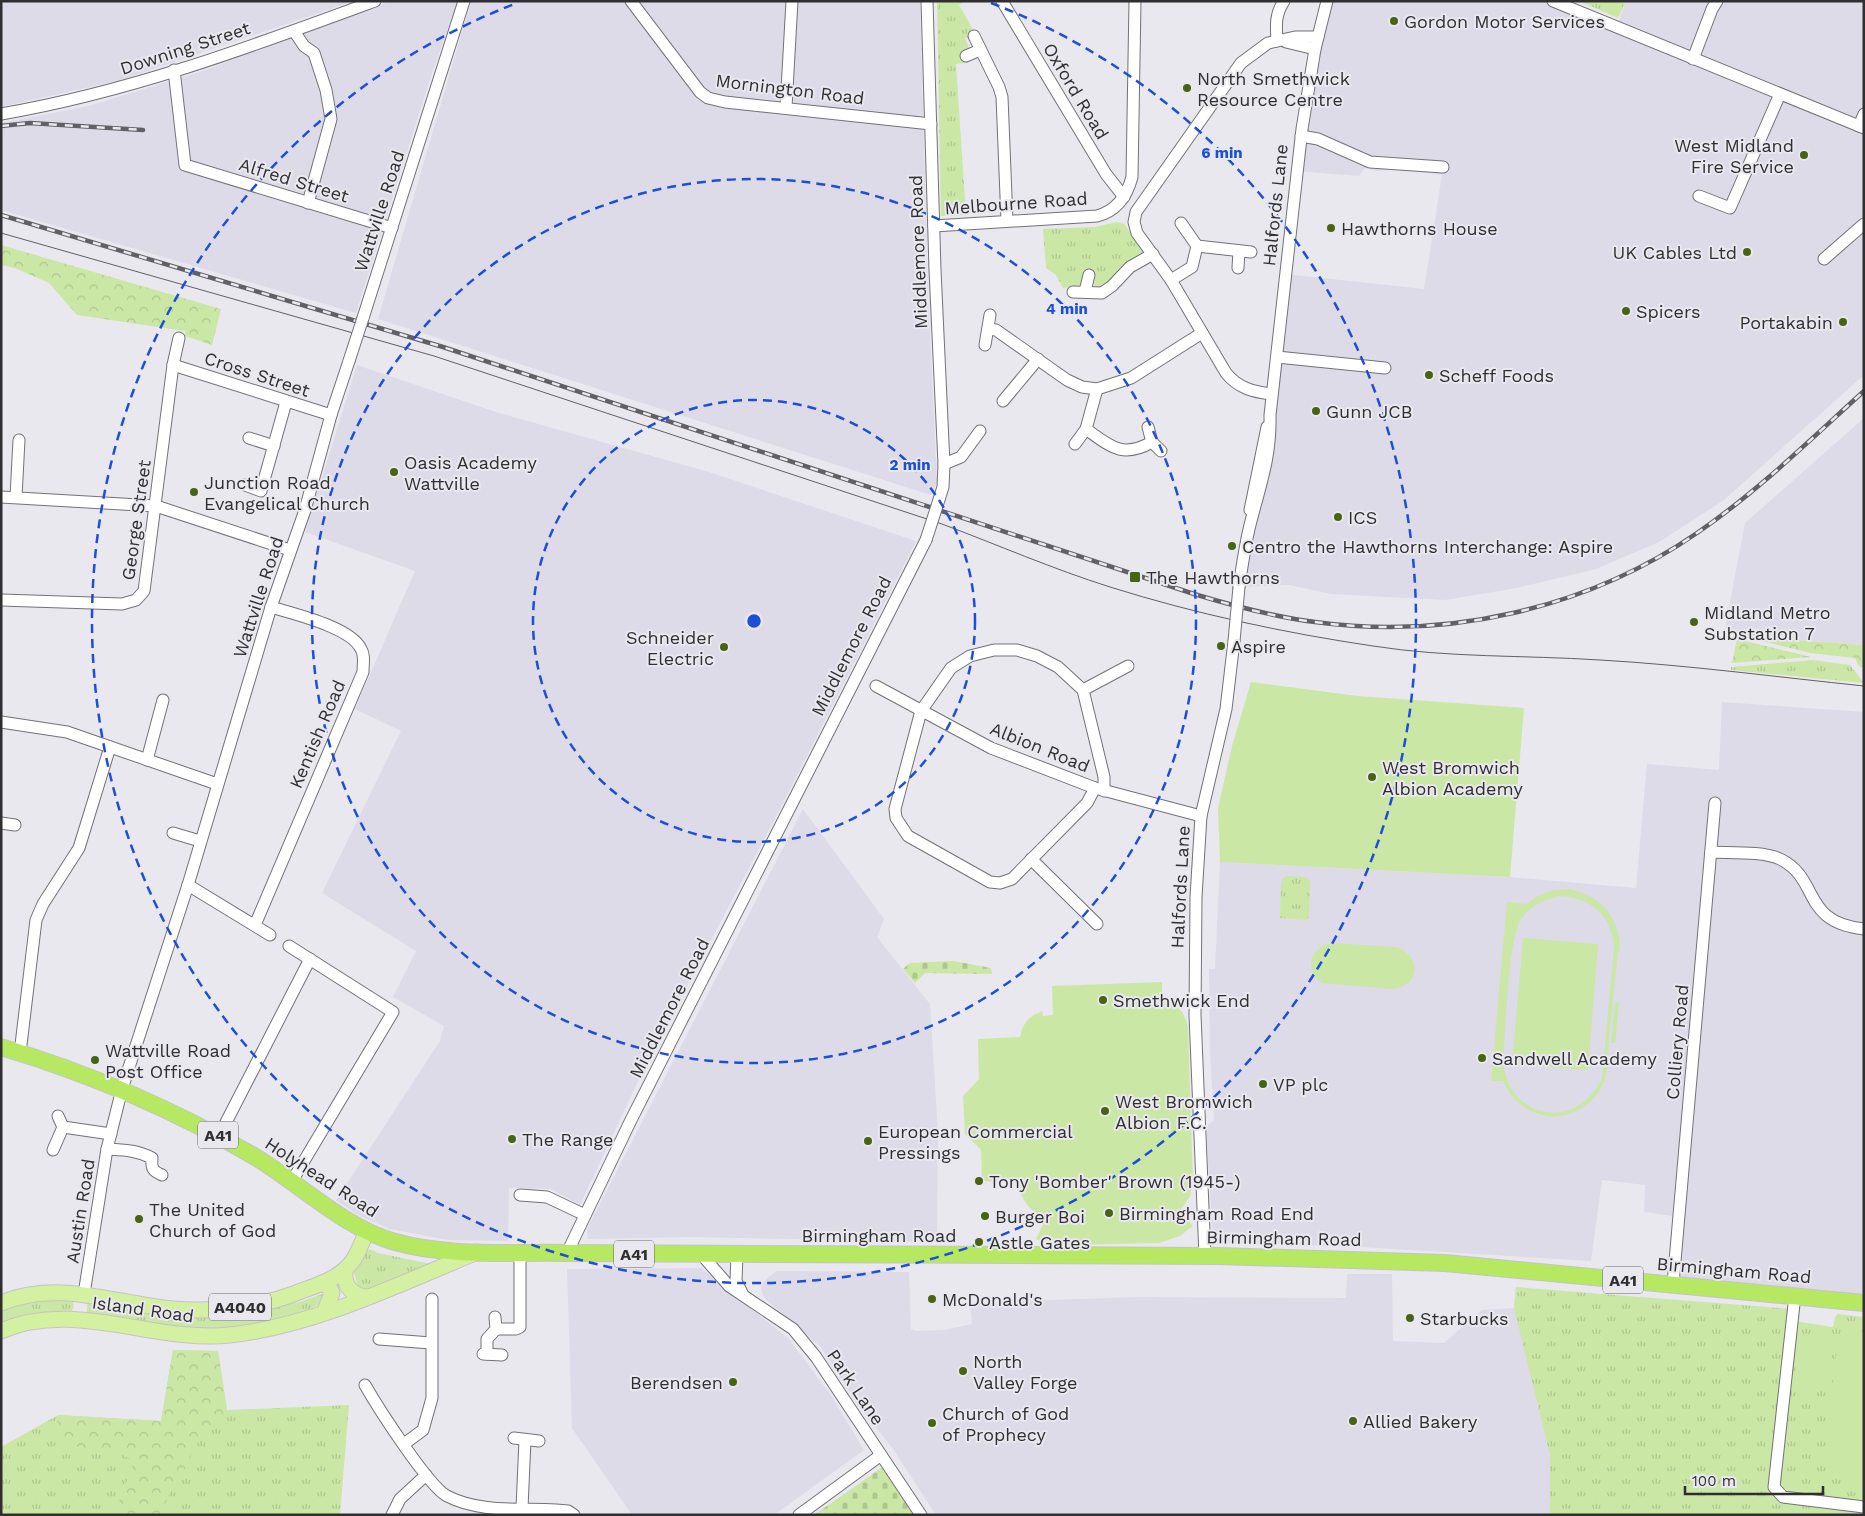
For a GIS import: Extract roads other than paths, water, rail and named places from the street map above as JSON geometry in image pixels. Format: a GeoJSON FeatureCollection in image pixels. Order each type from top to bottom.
{"type":"FeatureCollection","features":[{"type":"Feature","properties":{"kind":"highway","name":"Holyhead Road"},"geometry":{"type":"LineString","coordinates":[[1,1047],[122,1089],[219,1136],[292,1181],[367,1232],[402,1244],[477,1252],[701,1254]]}},
{"type":"Feature","properties":{"kind":"highway","name":"Birmingham Road"},"geometry":{"type":"LineString","coordinates":[[701,1254],[1205,1256],[1445,1263],[1864,1303]]}},
{"type":"Feature","properties":{"kind":"main road","name":"Island Road"},"geometry":{"type":"LineString","coordinates":[[1,1303],[40,1294],[84,1294],[172,1309],[213,1309],[266,1303],[322,1283],[345,1271],[356,1256],[367,1232]]}},
{"type":"Feature","properties":{"kind":"main road","name":"Island Road"},"geometry":{"type":"LineString","coordinates":[[1,1331],[41,1319],[79,1320],[172,1334],[229,1335],[256,1331],[325,1312],[368,1297],[477,1252]]}},
{"type":"Feature","properties":{"kind":"main road"},"geometry":{"type":"LineString","coordinates":[[345,1271],[345,1280],[354,1293],[368,1297]]}},
{"type":"Feature","properties":{"kind":"main road"},"geometry":{"type":"LineString","coordinates":[[322,1283],[329,1287],[332,1293],[325,1312]]}},
{"type":"Feature","properties":{"kind":"main road"},"geometry":{"type":"LineString","coordinates":[[79,1320],[84,1294]]}},
{"type":"Feature","properties":{"kind":"street","name":"Downing Street"},"geometry":{"type":"LineString","coordinates":[[1,114],[47,106],[112,90],[294,31],[375,1]]}},
{"type":"Feature","properties":{"kind":"street","name":"Wattville Road"},"geometry":{"type":"LineString","coordinates":[[122,1089],[188,885],[271,607],[305,510],[331,415],[464,1]]}},
{"type":"Feature","properties":{"kind":"street","name":"Mornington Road"},"geometry":{"type":"LineString","coordinates":[[631,1],[700,92],[708,98],[931,124]]}},
{"type":"Feature","properties":{"kind":"street"},"geometry":{"type":"LineString","coordinates":[[786,107],[792,1]]}},
{"type":"Feature","properties":{"kind":"street","name":"Middlemore Road"},"geometry":{"type":"LineString","coordinates":[[567,1253],[926,540],[943,487],[944,464],[927,1]]}},
{"type":"Feature","properties":{"kind":"street","name":"Oxford Road"},"geometry":{"type":"LineString","coordinates":[[1002,1],[1106,174],[1124,197]]}},
{"type":"Feature","properties":{"kind":"street"},"geometry":{"type":"LineString","coordinates":[[1124,197],[1132,177],[1135,1]]}},
{"type":"Feature","properties":{"kind":"street"},"geometry":{"type":"LineString","coordinates":[[1277,41],[1275,25],[1279,10],[1284,1]]}},
{"type":"Feature","properties":{"kind":"street","name":"Halfords Lane"},"geometry":{"type":"LineString","coordinates":[[1205,1256],[1195,971],[1201,816],[1226,709],[1239,586],[1250,524],[1271,442],[1270,415],[1272,394],[1301,136],[1315,49],[1328,1]]}},
{"type":"Feature","properties":{"kind":"street"},"geometry":{"type":"LineString","coordinates":[[1553,1],[1861,127],[1864,114]]}},
{"type":"Feature","properties":{"kind":"street"},"geometry":{"type":"LineString","coordinates":[[1693,58],[1712,9],[1717,1]]}},
{"type":"Feature","properties":{"kind":"street"},"geometry":{"type":"LineString","coordinates":[[294,31],[304,46],[314,53],[326,90],[331,120],[308,203]]}},
{"type":"Feature","properties":{"kind":"street"},"geometry":{"type":"LineString","coordinates":[[974,36],[1002,97],[1007,221]]}},
{"type":"Feature","properties":{"kind":"street"},"geometry":{"type":"LineString","coordinates":[[1272,394],[1254,392],[1234,382],[1202,334],[1171,280],[1137,233],[1134,222],[1136,212],[1241,63],[1257,49],[1277,41],[1295,37],[1318,37]]}},
{"type":"Feature","properties":{"kind":"street"},"geometry":{"type":"LineString","coordinates":[[1277,41],[1300,44],[1315,49]]}},
{"type":"Feature","properties":{"kind":"street"},"geometry":{"type":"LineString","coordinates":[[966,56],[980,50]]}},
{"type":"Feature","properties":{"kind":"street","name":"Alfred Street"},"geometry":{"type":"LineString","coordinates":[[174,70],[185,165],[392,228]]}},
{"type":"Feature","properties":{"kind":"street"},"geometry":{"type":"LineString","coordinates":[[1699,196],[1730,208],[1780,94]]}},
{"type":"Feature","properties":{"kind":"street"},"geometry":{"type":"LineString","coordinates":[[1301,136],[1318,139],[1370,162],[1443,167]]}},
{"type":"Feature","properties":{"kind":"street","name":"Melbourne Road"},"geometry":{"type":"LineString","coordinates":[[934,226],[1097,216],[1116,207],[1124,197]]}},
{"type":"Feature","properties":{"kind":"street"},"geometry":{"type":"LineString","coordinates":[[1181,223],[1197,246],[1245,252],[1238,268]]}},
{"type":"Feature","properties":{"kind":"street"},"geometry":{"type":"LineString","coordinates":[[1824,259],[1864,224]]}},
{"type":"Feature","properties":{"kind":"street"},"geometry":{"type":"LineString","coordinates":[[1171,280],[1192,266],[1197,246]]}},
{"type":"Feature","properties":{"kind":"street"},"geometry":{"type":"LineString","coordinates":[[1073,292],[1102,293],[1112,286],[1130,267],[1153,254]]}},
{"type":"Feature","properties":{"kind":"street"},"geometry":{"type":"LineString","coordinates":[[1085,291],[1089,275]]}},
{"type":"Feature","properties":{"kind":"street"},"geometry":{"type":"LineString","coordinates":[[985,345],[990,315]]}},
{"type":"Feature","properties":{"kind":"street"},"geometry":{"type":"LineString","coordinates":[[988,329],[996,330],[1067,380],[1097,389],[1131,378],[1202,334]]}},
{"type":"Feature","properties":{"kind":"street","name":"George Street"},"geometry":{"type":"LineString","coordinates":[[1,600],[122,604],[136,600],[144,591],[178,338]]}},
{"type":"Feature","properties":{"kind":"street"},"geometry":{"type":"LineString","coordinates":[[1276,357],[1386,368]]}},
{"type":"Feature","properties":{"kind":"street"},"geometry":{"type":"LineString","coordinates":[[1004,401],[1038,358]]}},
{"type":"Feature","properties":{"kind":"street","name":"Cross Street"},"geometry":{"type":"LineString","coordinates":[[173,365],[331,415]]}},
{"type":"Feature","properties":{"kind":"street"},"geometry":{"type":"LineString","coordinates":[[1075,444],[1086,429],[1097,389]]}},
{"type":"Feature","properties":{"kind":"street"},"geometry":{"type":"LineString","coordinates":[[245,485],[261,491],[286,402]]}},
{"type":"Feature","properties":{"kind":"street"},"geometry":{"type":"LineString","coordinates":[[1148,428],[1152,442],[1162,451]]}},
{"type":"Feature","properties":{"kind":"street"},"geometry":{"type":"LineString","coordinates":[[1086,429],[1120,450],[1130,451],[1152,442]]}},
{"type":"Feature","properties":{"kind":"street"},"geometry":{"type":"LineString","coordinates":[[944,464],[962,457],[980,430]]}},
{"type":"Feature","properties":{"kind":"street"},"geometry":{"type":"LineString","coordinates":[[249,438],[274,446]]}},
{"type":"Feature","properties":{"kind":"street"},"geometry":{"type":"LineString","coordinates":[[16,497],[19,440]]}},
{"type":"Feature","properties":{"kind":"street"},"geometry":{"type":"LineString","coordinates":[[1,497],[156,506],[290,550]]}},
{"type":"Feature","properties":{"kind":"street","name":"Kentish Road"},"geometry":{"type":"LineString","coordinates":[[255,925],[363,672],[361,648],[351,637],[339,630],[271,607]]}},
{"type":"Feature","properties":{"kind":"street"},"geometry":{"type":"LineString","coordinates":[[994,650],[1018,650],[1036,656],[1058,667],[1083,690],[1104,777],[1099,789],[1012,879],[1000,883],[990,882],[908,836],[900,826],[896,818],[895,809],[921,711],[951,668],[970,656],[994,650]]}},
{"type":"Feature","properties":{"kind":"street"},"geometry":{"type":"LineString","coordinates":[[1083,690],[1128,666]]}},
{"type":"Feature","properties":{"kind":"street","name":"Albion Road"},"geometry":{"type":"LineString","coordinates":[[876,686],[991,748],[1099,789],[1201,816]]}},
{"type":"Feature","properties":{"kind":"street"},"geometry":{"type":"LineString","coordinates":[[147,760],[163,700]]}},
{"type":"Feature","properties":{"kind":"street"},"geometry":{"type":"LineString","coordinates":[[1,722],[67,732],[217,784]]}},
{"type":"Feature","properties":{"kind":"street"},"geometry":{"type":"LineString","coordinates":[[20,1053],[36,920],[43,904],[79,848],[110,747]]}},
{"type":"Feature","properties":{"kind":"street","name":"Colliery Road"},"geometry":{"type":"LineString","coordinates":[[1673,1284],[1715,803]]}},
{"type":"Feature","properties":{"kind":"street"},"geometry":{"type":"LineString","coordinates":[[1,824],[15,825]]}},
{"type":"Feature","properties":{"kind":"street"},"geometry":{"type":"LineString","coordinates":[[173,833],[200,841]]}},
{"type":"Feature","properties":{"kind":"street"},"geometry":{"type":"LineString","coordinates":[[1711,852],[1778,858],[1794,867],[1820,912],[1835,923],[1864,929]]}},
{"type":"Feature","properties":{"kind":"street"},"geometry":{"type":"LineString","coordinates":[[1030,859],[1097,924]]}},
{"type":"Feature","properties":{"kind":"street"},"geometry":{"type":"LineString","coordinates":[[188,885],[270,935]]}},
{"type":"Feature","properties":{"kind":"street"},"geometry":{"type":"LineString","coordinates":[[289,946],[393,1012],[292,1181]]}},
{"type":"Feature","properties":{"kind":"street"},"geometry":{"type":"LineString","coordinates":[[219,1136],[310,959]]}},
{"type":"Feature","properties":{"kind":"street","name":"Austin Road"},"geometry":{"type":"LineString","coordinates":[[84,1294],[107,1149],[122,1089]]}},
{"type":"Feature","properties":{"kind":"street","name":"Austin Road"},"geometry":{"type":"LineString","coordinates":[[53,1150],[60,1122],[111,1134]]}},
{"type":"Feature","properties":{"kind":"street"},"geometry":{"type":"LineString","coordinates":[[107,1149],[127,1149],[152,1158],[151,1166],[154,1171],[162,1175]]}},
{"type":"Feature","properties":{"kind":"street"},"geometry":{"type":"LineString","coordinates":[[520,1194],[547,1197],[585,1215]]}},
{"type":"Feature","properties":{"kind":"street"},"geometry":{"type":"LineString","coordinates":[[496,1329],[516,1329],[520,1327],[520,1253]]}},
{"type":"Feature","properties":{"kind":"street","name":"Park Lane"},"geometry":{"type":"LineString","coordinates":[[701,1254],[718,1276],[793,1329],[816,1357],[921,1515]]}},
{"type":"Feature","properties":{"kind":"street"},"geometry":{"type":"LineString","coordinates":[[737,1255],[736,1281],[744,1296]]}},
{"type":"Feature","properties":{"kind":"street"},"geometry":{"type":"LineString","coordinates":[[1795,1295],[1774,1487],[1783,1497],[1864,1508]]}},
{"type":"Feature","properties":{"kind":"street"},"geometry":{"type":"LineString","coordinates":[[404,1444],[423,1430],[428,1418],[432,1398],[432,1299]]}},
{"type":"Feature","properties":{"kind":"street"},"geometry":{"type":"LineString","coordinates":[[495,1317],[496,1329],[487,1339],[485,1354],[502,1355]]}},
{"type":"Feature","properties":{"kind":"street"},"geometry":{"type":"LineString","coordinates":[[379,1339],[432,1343]]}},
{"type":"Feature","properties":{"kind":"street"},"geometry":{"type":"LineString","coordinates":[[365,1385],[426,1475],[445,1495],[479,1507],[500,1511],[522,1508],[568,1511],[574,1515]]}},
{"type":"Feature","properties":{"kind":"street"},"geometry":{"type":"LineString","coordinates":[[522,1508],[519,1439],[539,1441]]}},
{"type":"Feature","properties":{"kind":"street"},"geometry":{"type":"LineString","coordinates":[[799,1515],[881,1455]]}},
{"type":"Feature","properties":{"kind":"street"},"geometry":{"type":"LineString","coordinates":[[389,1514],[400,1499],[426,1475]]}},
{"type":"Feature","properties":{"kind":"tram line"},"geometry":{"type":"LineString","coordinates":[[1,233],[434,356],[942,524],[1089,580],[1142,597],[1208,614],[1307,635],[1401,650],[1633,662],[1864,686]]}},
{"type":"Feature","properties":{"kind":"railway"},"geometry":{"type":"LineString","coordinates":[[1,126],[30,123],[143,130]]}},
{"type":"Feature","properties":{"kind":"railway"},"geometry":{"type":"LineString","coordinates":[[1,215],[443,347],[1194,594],[1254,611],[1315,622],[1365,626],[1415,626],[1465,622],[1514,613],[1563,599],[1609,582],[1654,559],[1719,517],[1783,465],[1864,391]]}},
{"type":"Feature","properties":{"kind":"place","name":"Gordon Motor Services"},"geometry":{"type":"Point","coordinates":[1394,21]}},
{"type":"Feature","properties":{"kind":"place","name":"North Smethwick Resource Centre"},"geometry":{"type":"Point","coordinates":[1187,88]}},
{"type":"Feature","properties":{"kind":"place","name":"West Midland Fire Service"},"geometry":{"type":"Point","coordinates":[1804,155]}},
{"type":"Feature","properties":{"kind":"place","name":"Hawthorns House"},"geometry":{"type":"Point","coordinates":[1331,228]}},
{"type":"Feature","properties":{"kind":"place","name":"UK Cables Ltd"},"geometry":{"type":"Point","coordinates":[1747,252]}},
{"type":"Feature","properties":{"kind":"place","name":"Spicers"},"geometry":{"type":"Point","coordinates":[1626,311]}},
{"type":"Feature","properties":{"kind":"place","name":"Portakabin"},"geometry":{"type":"Point","coordinates":[1843,322]}},
{"type":"Feature","properties":{"kind":"place","name":"Scheff Foods"},"geometry":{"type":"Point","coordinates":[1429,375]}},
{"type":"Feature","properties":{"kind":"place","name":"Gunn JCB"},"geometry":{"type":"Point","coordinates":[1316,411]}},
{"type":"Feature","properties":{"kind":"place","name":"Oasis Academy Wattville"},"geometry":{"type":"Point","coordinates":[394,472]}},
{"type":"Feature","properties":{"kind":"place","name":"Junction Road Evangelical Church"},"geometry":{"type":"Point","coordinates":[194,492]}},
{"type":"Feature","properties":{"kind":"place","name":"ICS"},"geometry":{"type":"Point","coordinates":[1338,517]}},
{"type":"Feature","properties":{"kind":"place","name":"Centro the Hawthorns Interchange: Aspire"},"geometry":{"type":"Point","coordinates":[1232,546]}},
{"type":"Feature","properties":{"kind":"place","name":"The Hawthorns"},"geometry":{"type":"Point","coordinates":[1135,577]}},
{"type":"Feature","properties":{"kind":"place","name":"Midland Metro Substation 7"},"geometry":{"type":"Point","coordinates":[1694,622]}},
{"type":"Feature","properties":{"kind":"place","name":"Aspire"},"geometry":{"type":"Point","coordinates":[1221,646]}},
{"type":"Feature","properties":{"kind":"place","name":"Schneider Electric"},"geometry":{"type":"Point","coordinates":[724,647]}},
{"type":"Feature","properties":{"kind":"place","name":"West Bromwich Albion Academy"},"geometry":{"type":"Point","coordinates":[1372,777]}},
{"type":"Feature","properties":{"kind":"place","name":"Smethwick End"},"geometry":{"type":"Point","coordinates":[1103,1000]}},
{"type":"Feature","properties":{"kind":"place","name":"Sandwell Academy"},"geometry":{"type":"Point","coordinates":[1482,1058]}},
{"type":"Feature","properties":{"kind":"place","name":"Wattville Road Post Office"},"geometry":{"type":"Point","coordinates":[95,1060]}},
{"type":"Feature","properties":{"kind":"place","name":"VP plc"},"geometry":{"type":"Point","coordinates":[1263,1084]}},
{"type":"Feature","properties":{"kind":"place","name":"West Bromwich Albion F.C."},"geometry":{"type":"Point","coordinates":[1105,1111]}},
{"type":"Feature","properties":{"kind":"place","name":"The Range"},"geometry":{"type":"Point","coordinates":[512,1139]}},
{"type":"Feature","properties":{"kind":"place","name":"European Commercial Pressings"},"geometry":{"type":"Point","coordinates":[868,1141]}},
{"type":"Feature","properties":{"kind":"place","name":"Tony 'Bomber' Brown (1945-)"},"geometry":{"type":"Point","coordinates":[979,1181]}},
{"type":"Feature","properties":{"kind":"place","name":"Birmingham Road End"},"geometry":{"type":"Point","coordinates":[1109,1213]}},
{"type":"Feature","properties":{"kind":"place","name":"Burger Boi"},"geometry":{"type":"Point","coordinates":[985,1216]}},
{"type":"Feature","properties":{"kind":"place","name":"The United Church of God"},"geometry":{"type":"Point","coordinates":[139,1219]}},
{"type":"Feature","properties":{"kind":"place","name":"Astle Gates"},"geometry":{"type":"Point","coordinates":[979,1242]}},
{"type":"Feature","properties":{"kind":"place","name":"McDonald's"},"geometry":{"type":"Point","coordinates":[932,1299]}},
{"type":"Feature","properties":{"kind":"place","name":"Starbucks"},"geometry":{"type":"Point","coordinates":[1410,1318]}},
{"type":"Feature","properties":{"kind":"place","name":"North Valley Forge"},"geometry":{"type":"Point","coordinates":[963,1371]}},
{"type":"Feature","properties":{"kind":"place","name":"Berendsen"},"geometry":{"type":"Point","coordinates":[733,1382]}},
{"type":"Feature","properties":{"kind":"place","name":"Allied Bakery"},"geometry":{"type":"Point","coordinates":[1353,1421]}},
{"type":"Feature","properties":{"kind":"place","name":"Church of God of Prophecy"},"geometry":{"type":"Point","coordinates":[932,1423]}}]}
